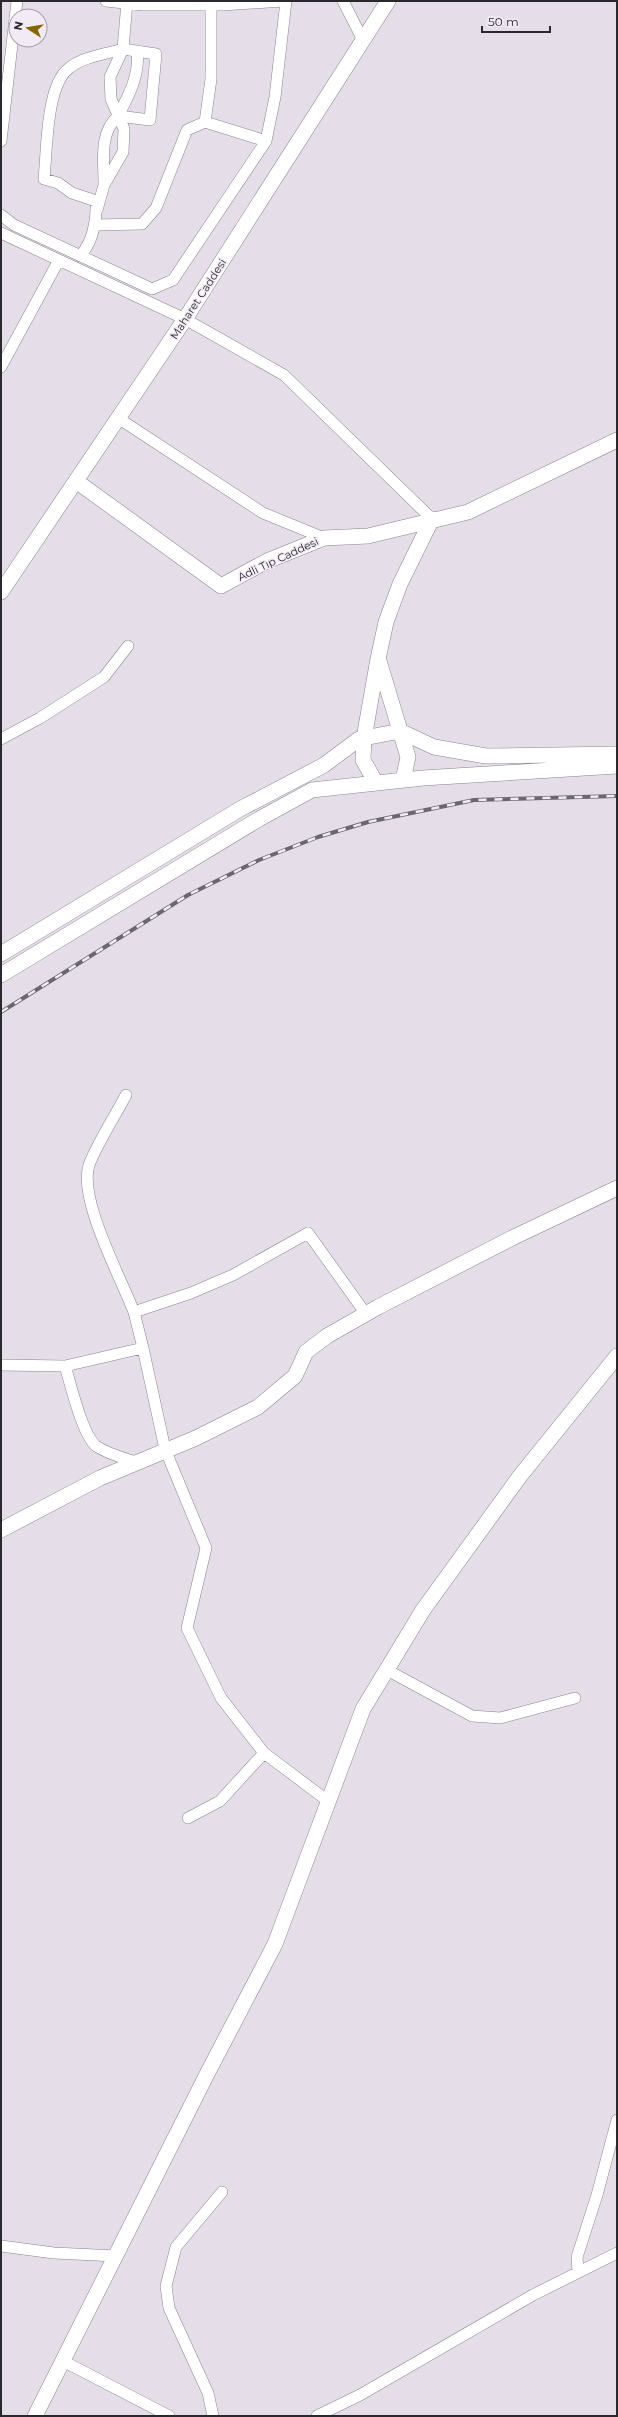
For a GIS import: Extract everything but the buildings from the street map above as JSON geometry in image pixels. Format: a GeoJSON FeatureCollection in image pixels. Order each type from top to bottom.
{"type":"FeatureCollection","features":[{"type":"Feature","properties":{"kind":"street"},"geometry":{"type":"LineString","coordinates":[[1,141],[17,1]]}},
{"type":"Feature","properties":{"kind":"street"},"geometry":{"type":"LineString","coordinates":[[106,1],[211,5],[283,1]]}},
{"type":"Feature","properties":{"kind":"street"},"geometry":{"type":"LineString","coordinates":[[1,214],[14,225],[152,289],[173,280],[266,141],[275,97],[286,1]]}},
{"type":"Feature","properties":{"kind":"street"},"geometry":{"type":"LineString","coordinates":[[343,1],[363,40]]}},
{"type":"Feature","properties":{"kind":"street","name":"Maharet Caddesi"},"geometry":{"type":"LineString","coordinates":[[1,592],[185,319],[388,1]]}},
{"type":"Feature","properties":{"kind":"street"},"geometry":{"type":"LineString","coordinates":[[80,256],[87,248],[95,225],[97,210],[104,185],[123,152],[124,129],[111,99],[110,78],[123,49],[127,2]]}},
{"type":"Feature","properties":{"kind":"street"},"geometry":{"type":"LineString","coordinates":[[205,122],[210,79],[211,5]]}},
{"type":"Feature","properties":{"kind":"street"},"geometry":{"type":"LineString","coordinates":[[97,210],[96,202],[72,193],[58,184],[44,179],[52,101],[57,84],[68,69],[89,59],[123,49],[156,54],[150,120],[118,116]]}},
{"type":"Feature","properties":{"kind":"street"},"geometry":{"type":"LineString","coordinates":[[104,185],[105,136],[110,123],[118,116],[133,86],[138,62],[137,51]]}},
{"type":"Feature","properties":{"kind":"street"},"geometry":{"type":"LineString","coordinates":[[95,225],[142,224],[156,208],[187,130],[205,122],[266,141]]}},
{"type":"Feature","properties":{"kind":"street"},"geometry":{"type":"LineString","coordinates":[[1,233],[185,319],[284,375],[432,519],[400,584],[386,622],[378,659],[364,738],[363,760],[376,783]]}},
{"type":"Feature","properties":{"kind":"street"},"geometry":{"type":"LineString","coordinates":[[1,366],[59,260]]}},
{"type":"Feature","properties":{"kind":"street"},"geometry":{"type":"LineString","coordinates":[[118,418],[263,513],[324,538]]}},
{"type":"Feature","properties":{"kind":"street","name":"Adli Tıp Caddesi"},"geometry":{"type":"LineString","coordinates":[[76,481],[221,586],[267,562],[324,538],[368,536],[432,519],[468,512],[617,440]]}},
{"type":"Feature","properties":{"kind":"street"},"geometry":{"type":"LineString","coordinates":[[1,739],[40,718],[104,678],[128,646]]}},
{"type":"Feature","properties":{"kind":"street"},"geometry":{"type":"LineString","coordinates":[[378,659],[408,757],[403,780]]}},
{"type":"Feature","properties":{"kind":"street"},"geometry":{"type":"LineString","coordinates":[[1,954],[240,809],[324,765],[359,739],[400,732],[434,747],[486,756],[617,754]]}},
{"type":"Feature","properties":{"kind":"street"},"geometry":{"type":"LineString","coordinates":[[1,975],[259,819],[312,790],[403,780],[617,766]]}},
{"type":"Feature","properties":{"kind":"street"},"geometry":{"type":"LineString","coordinates":[[126,1095],[89,1166],[88,1197],[106,1246],[134,1312],[165,1449],[206,1548],[187,1628],[221,1698],[264,1753],[328,1801]]}},
{"type":"Feature","properties":{"kind":"street"},"geometry":{"type":"LineString","coordinates":[[1,1530],[100,1478],[165,1449],[196,1438],[258,1407],[295,1376],[306,1352],[327,1336],[512,1238],[617,1188]]}},
{"type":"Feature","properties":{"kind":"street"},"geometry":{"type":"LineString","coordinates":[[134,1312],[191,1293],[233,1275],[308,1233],[366,1314]]}},
{"type":"Feature","properties":{"kind":"street"},"geometry":{"type":"LineString","coordinates":[[1,1365],[65,1366],[143,1348]]}},
{"type":"Feature","properties":{"kind":"street"},"geometry":{"type":"LineString","coordinates":[[35,2416],[117,2256],[207,2074],[275,1944],[363,1709],[423,1610],[520,1476],[617,1356]]}},
{"type":"Feature","properties":{"kind":"street"},"geometry":{"type":"LineString","coordinates":[[65,1366],[83,1427],[95,1445],[111,1454],[136,1462]]}},
{"type":"Feature","properties":{"kind":"street"},"geometry":{"type":"LineString","coordinates":[[387,1670],[472,1716],[500,1718],[575,1698]]}},
{"type":"Feature","properties":{"kind":"street"},"geometry":{"type":"LineString","coordinates":[[188,1818],[220,1801],[264,1753]]}},
{"type":"Feature","properties":{"kind":"street"},"geometry":{"type":"LineString","coordinates":[[578,2272],[577,2257],[597,2195],[617,2120]]}},
{"type":"Feature","properties":{"kind":"street"},"geometry":{"type":"LineString","coordinates":[[213,2416],[208,2393],[169,2308],[166,2286],[176,2247],[222,2192]]}},
{"type":"Feature","properties":{"kind":"street"},"geometry":{"type":"LineString","coordinates":[[1,2246],[54,2253],[117,2256]]}},
{"type":"Feature","properties":{"kind":"street"},"geometry":{"type":"LineString","coordinates":[[317,2416],[360,2395],[532,2296],[617,2253]]}},
{"type":"Feature","properties":{"kind":"street"},"geometry":{"type":"LineString","coordinates":[[63,2361],[169,2416]]}},
{"type":"Feature","properties":{"kind":"railway"},"geometry":{"type":"LineString","coordinates":[[1,1012],[188,895],[259,860],[318,837],[368,822],[474,800],[617,796]]}}]}
